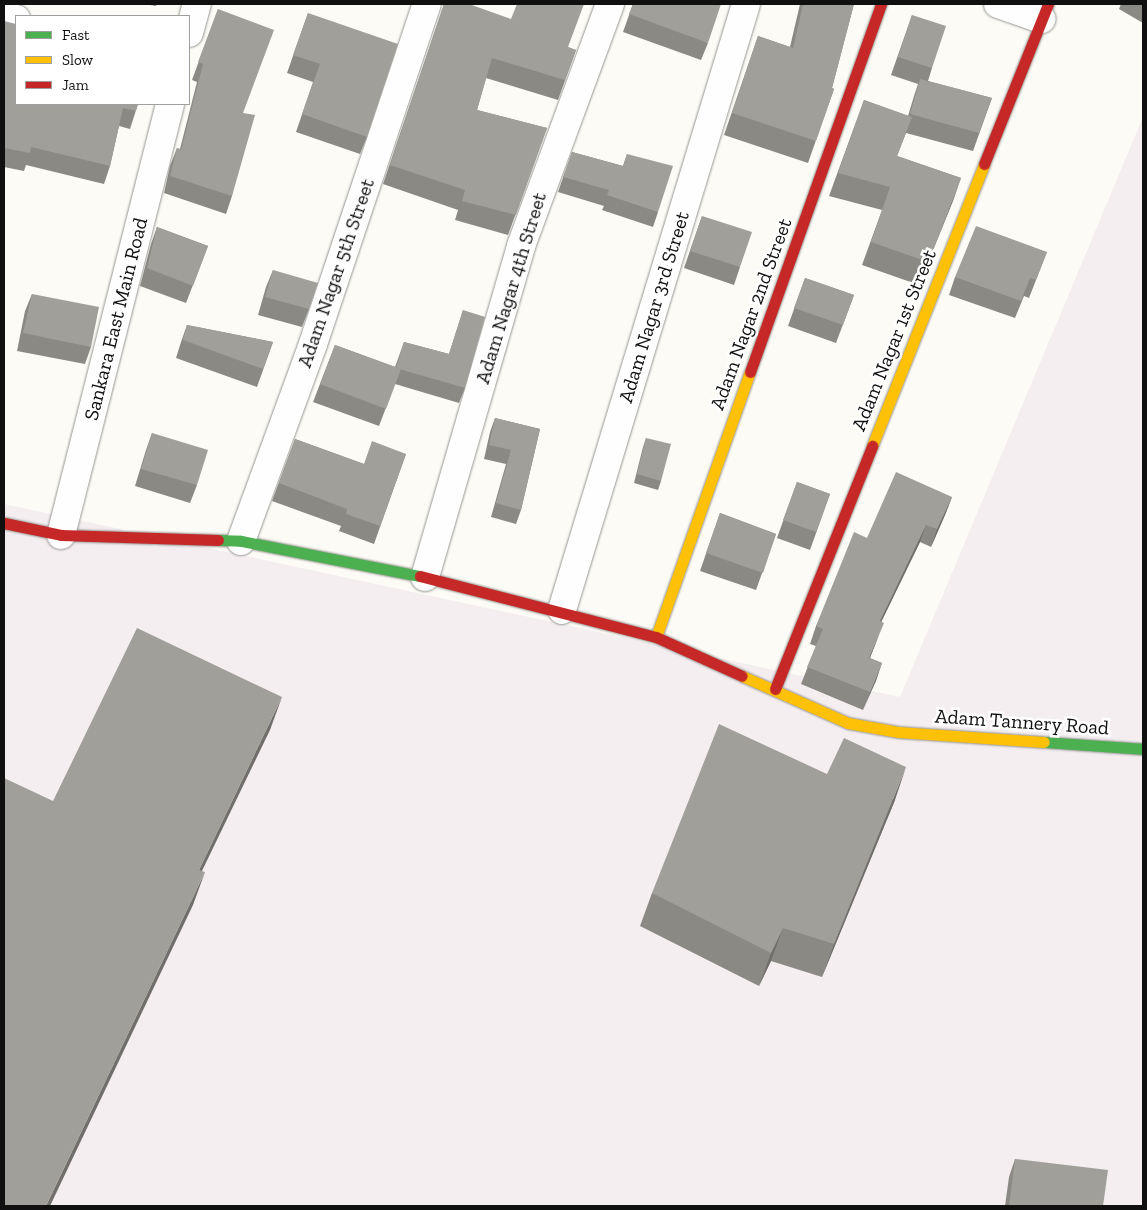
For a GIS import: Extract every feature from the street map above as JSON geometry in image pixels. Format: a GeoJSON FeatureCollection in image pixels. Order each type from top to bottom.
{"type":"FeatureCollection","features":[{"type":"Feature","properties":{"kind":"street"},"geometry":{"type":"LineString","coordinates":[[190,29],[197,4]]}},
{"type":"Feature","properties":{"kind":"street","name":"Adam Nagar 5th Street"},"geometry":{"type":"LineString","coordinates":[[241,541],[313,344],[427,4]]}},
{"type":"Feature","properties":{"kind":"street","name":"Adam Nagar 4th Street"},"geometry":{"type":"LineString","coordinates":[[425,577],[521,246],[610,4]]}},
{"type":"Feature","properties":{"kind":"street","name":"Adam Nagar 3rd Street"},"geometry":{"type":"LineString","coordinates":[[562,610],[746,4]]}},
{"type":"Feature","properties":{"kind":"street","name":"Adam Nagar 2nd Street"},"geometry":{"type":"LineString","coordinates":[[656,638],[881,4]]}},
{"type":"Feature","properties":{"kind":"street"},"geometry":{"type":"LineString","coordinates":[[998,4],[1045,11]]}},
{"type":"Feature","properties":{"kind":"street","name":"Adam Nagar 1st Street"},"geometry":{"type":"LineString","coordinates":[[775,690],[1045,11]]}},
{"type":"Feature","properties":{"kind":"street","name":"Sankara East Main Road"},"geometry":{"type":"LineString","coordinates":[[61,535],[170,105]]}},
{"type":"Feature","properties":{"kind":"street","name":"Adam Tannery Road"},"geometry":{"type":"LineString","coordinates":[[4,523],[61,535],[241,541],[425,577],[562,610],[656,638],[848,723],[898,732],[1143,749]]}},
{"type":"Feature","properties":{"kind":"shaded area"},"geometry":{"type":"Polygon","coordinates":[[[1143,117],[1143,1206],[4,1206],[4,504],[900,697],[1143,117]]]}},
{"type":"Feature","properties":{"kind":"building"},"geometry":{"type":"Polygon","coordinates":[[[444,4],[469,4],[511,19],[517,4],[584,4],[568,47],[576,50],[565,80],[492,58],[477,110],[547,128],[516,215],[462,201],[465,190],[390,165],[444,4]]]}},
{"type":"Feature","properties":{"kind":"building"},"geometry":{"type":"Polygon","coordinates":[[[633,4],[721,4],[708,43],[629,14],[633,4]]]}},
{"type":"Feature","properties":{"kind":"building"},"geometry":{"type":"Polygon","coordinates":[[[803,4],[854,4],[832,88],[834,89],[816,141],[732,113],[758,36],[793,48],[803,4]]]}},
{"type":"Feature","properties":{"kind":"building"},"geometry":{"type":"Polygon","coordinates":[[[218,9],[274,30],[243,113],[255,115],[232,196],[170,176],[177,148],[181,150],[203,64],[198,62],[218,9]]]}},
{"type":"Feature","properties":{"kind":"building"},"geometry":{"type":"Polygon","coordinates":[[[308,13],[398,44],[367,137],[302,114],[320,64],[293,55],[308,13]]]}},
{"type":"Feature","properties":{"kind":"building"},"geometry":{"type":"Polygon","coordinates":[[[912,15],[946,26],[932,68],[898,57],[912,15]]]}},
{"type":"Feature","properties":{"kind":"building"},"geometry":{"type":"Polygon","coordinates":[[[4,21],[15,24],[15,105],[138,105],[136,111],[123,108],[110,166],[31,147],[30,153],[4,148],[4,21]]]}},
{"type":"Feature","properties":{"kind":"building"},"geometry":{"type":"Polygon","coordinates":[[[920,79],[992,98],[979,133],[910,114],[920,79]]]}},
{"type":"Feature","properties":{"kind":"building"},"geometry":{"type":"Polygon","coordinates":[[[864,100],[912,117],[897,156],[961,178],[928,262],[871,242],[890,187],[838,173],[864,100]]]}},
{"type":"Feature","properties":{"kind":"building"},"geometry":{"type":"Polygon","coordinates":[[[572,152],[623,166],[627,154],[673,166],[658,212],[607,195],[609,190],[563,177],[572,152]]]}},
{"type":"Feature","properties":{"kind":"building"},"geometry":{"type":"Polygon","coordinates":[[[702,216],[752,232],[740,267],[690,251],[702,216]]]}},
{"type":"Feature","properties":{"kind":"building"},"geometry":{"type":"Polygon","coordinates":[[[976,226],[1047,252],[1036,280],[1030,278],[1021,301],[955,277],[976,226]]]}},
{"type":"Feature","properties":{"kind":"building"},"geometry":{"type":"Polygon","coordinates":[[[157,227],[208,246],[193,286],[147,268],[157,227]]]}},
{"type":"Feature","properties":{"kind":"building"},"geometry":{"type":"Polygon","coordinates":[[[273,270],[318,283],[309,309],[265,297],[273,270]]]}},
{"type":"Feature","properties":{"kind":"building"},"geometry":{"type":"Polygon","coordinates":[[[805,278],[854,295],[843,325],[794,308],[805,278]]]}},
{"type":"Feature","properties":{"kind":"building"},"geometry":{"type":"Polygon","coordinates":[[[32,294],[99,307],[91,347],[23,333],[32,294]]]}},
{"type":"Feature","properties":{"kind":"building"},"geometry":{"type":"Polygon","coordinates":[[[463,310],[485,317],[465,388],[396,368],[404,342],[449,354],[463,310]]]}},
{"type":"Feature","properties":{"kind":"building"},"geometry":{"type":"Polygon","coordinates":[[[187,325],[273,342],[263,369],[183,340],[187,325]]]}},
{"type":"Feature","properties":{"kind":"building"},"geometry":{"type":"Polygon","coordinates":[[[335,345],[401,369],[386,409],[320,384],[335,345]]]}},
{"type":"Feature","properties":{"kind":"building"},"geometry":{"type":"Polygon","coordinates":[[[495,418],[540,429],[521,510],[496,503],[511,450],[489,445],[495,418]]]}},
{"type":"Feature","properties":{"kind":"building"},"geometry":{"type":"Polygon","coordinates":[[[152,433],[208,450],[197,485],[141,469],[152,433]]]}},
{"type":"Feature","properties":{"kind":"building"},"geometry":{"type":"Polygon","coordinates":[[[646,438],[671,444],[661,481],[637,474],[646,438]]]}},
{"type":"Feature","properties":{"kind":"building"},"geometry":{"type":"Polygon","coordinates":[[[295,439],[364,464],[372,441],[406,454],[380,526],[346,514],[347,509],[279,483],[295,439]]]}},
{"type":"Feature","properties":{"kind":"building"},"geometry":{"type":"Polygon","coordinates":[[[896,472],[952,497],[937,529],[926,525],[880,621],[884,623],[869,658],[882,663],[870,692],[807,667],[823,629],[816,626],[854,532],[867,538],[896,472]]]}},
{"type":"Feature","properties":{"kind":"building"},"geometry":{"type":"Polygon","coordinates":[[[797,482],[830,494],[816,532],[783,520],[797,482]]]}},
{"type":"Feature","properties":{"kind":"building"},"geometry":{"type":"Polygon","coordinates":[[[720,513],[776,534],[763,573],[706,553],[720,513]]]}},
{"type":"Feature","properties":{"kind":"building"},"geometry":{"type":"Polygon","coordinates":[[[137,628],[282,697],[199,870],[205,872],[46,1206],[4,1206],[4,778],[53,801],[137,628]]]}},
{"type":"Feature","properties":{"kind":"building"},"geometry":{"type":"Polygon","coordinates":[[[719,724],[827,774],[844,738],[906,767],[834,944],[783,928],[771,953],[652,893],[719,724]]]}},
{"type":"Feature","properties":{"kind":"building"},"geometry":{"type":"Polygon","coordinates":[[[1015,1159],[1108,1170],[1103,1206],[1009,1206],[1015,1159]]]}},
{"type":"Feature","properties":{"kind":"traffic: fast"},"geometry":{"type":"LineString","coordinates":[[218,540],[241,541],[420,576]]}},
{"type":"Feature","properties":{"kind":"traffic: fast"},"geometry":{"type":"LineString","coordinates":[[1044,742],[1143,749]]}},
{"type":"Feature","properties":{"kind":"traffic: slow"},"geometry":{"type":"LineString","coordinates":[[872,446],[984,164]]}},
{"type":"Feature","properties":{"kind":"traffic: slow"},"geometry":{"type":"LineString","coordinates":[[656,637],[750,372]]}},
{"type":"Feature","properties":{"kind":"traffic: slow"},"geometry":{"type":"LineString","coordinates":[[742,676],[848,723],[898,732],[1044,742]]}},
{"type":"Feature","properties":{"kind":"traffic: jam"},"geometry":{"type":"LineString","coordinates":[[750,372],[881,4]]}},
{"type":"Feature","properties":{"kind":"traffic: jam"},"geometry":{"type":"LineString","coordinates":[[984,164],[1048,4]]}},
{"type":"Feature","properties":{"kind":"traffic: jam"},"geometry":{"type":"LineString","coordinates":[[775,689],[872,446]]}},
{"type":"Feature","properties":{"kind":"traffic: jam"},"geometry":{"type":"LineString","coordinates":[[4,523],[61,535],[218,540]]}},
{"type":"Feature","properties":{"kind":"traffic: jam"},"geometry":{"type":"LineString","coordinates":[[420,576],[656,637],[742,676]]}}]}
